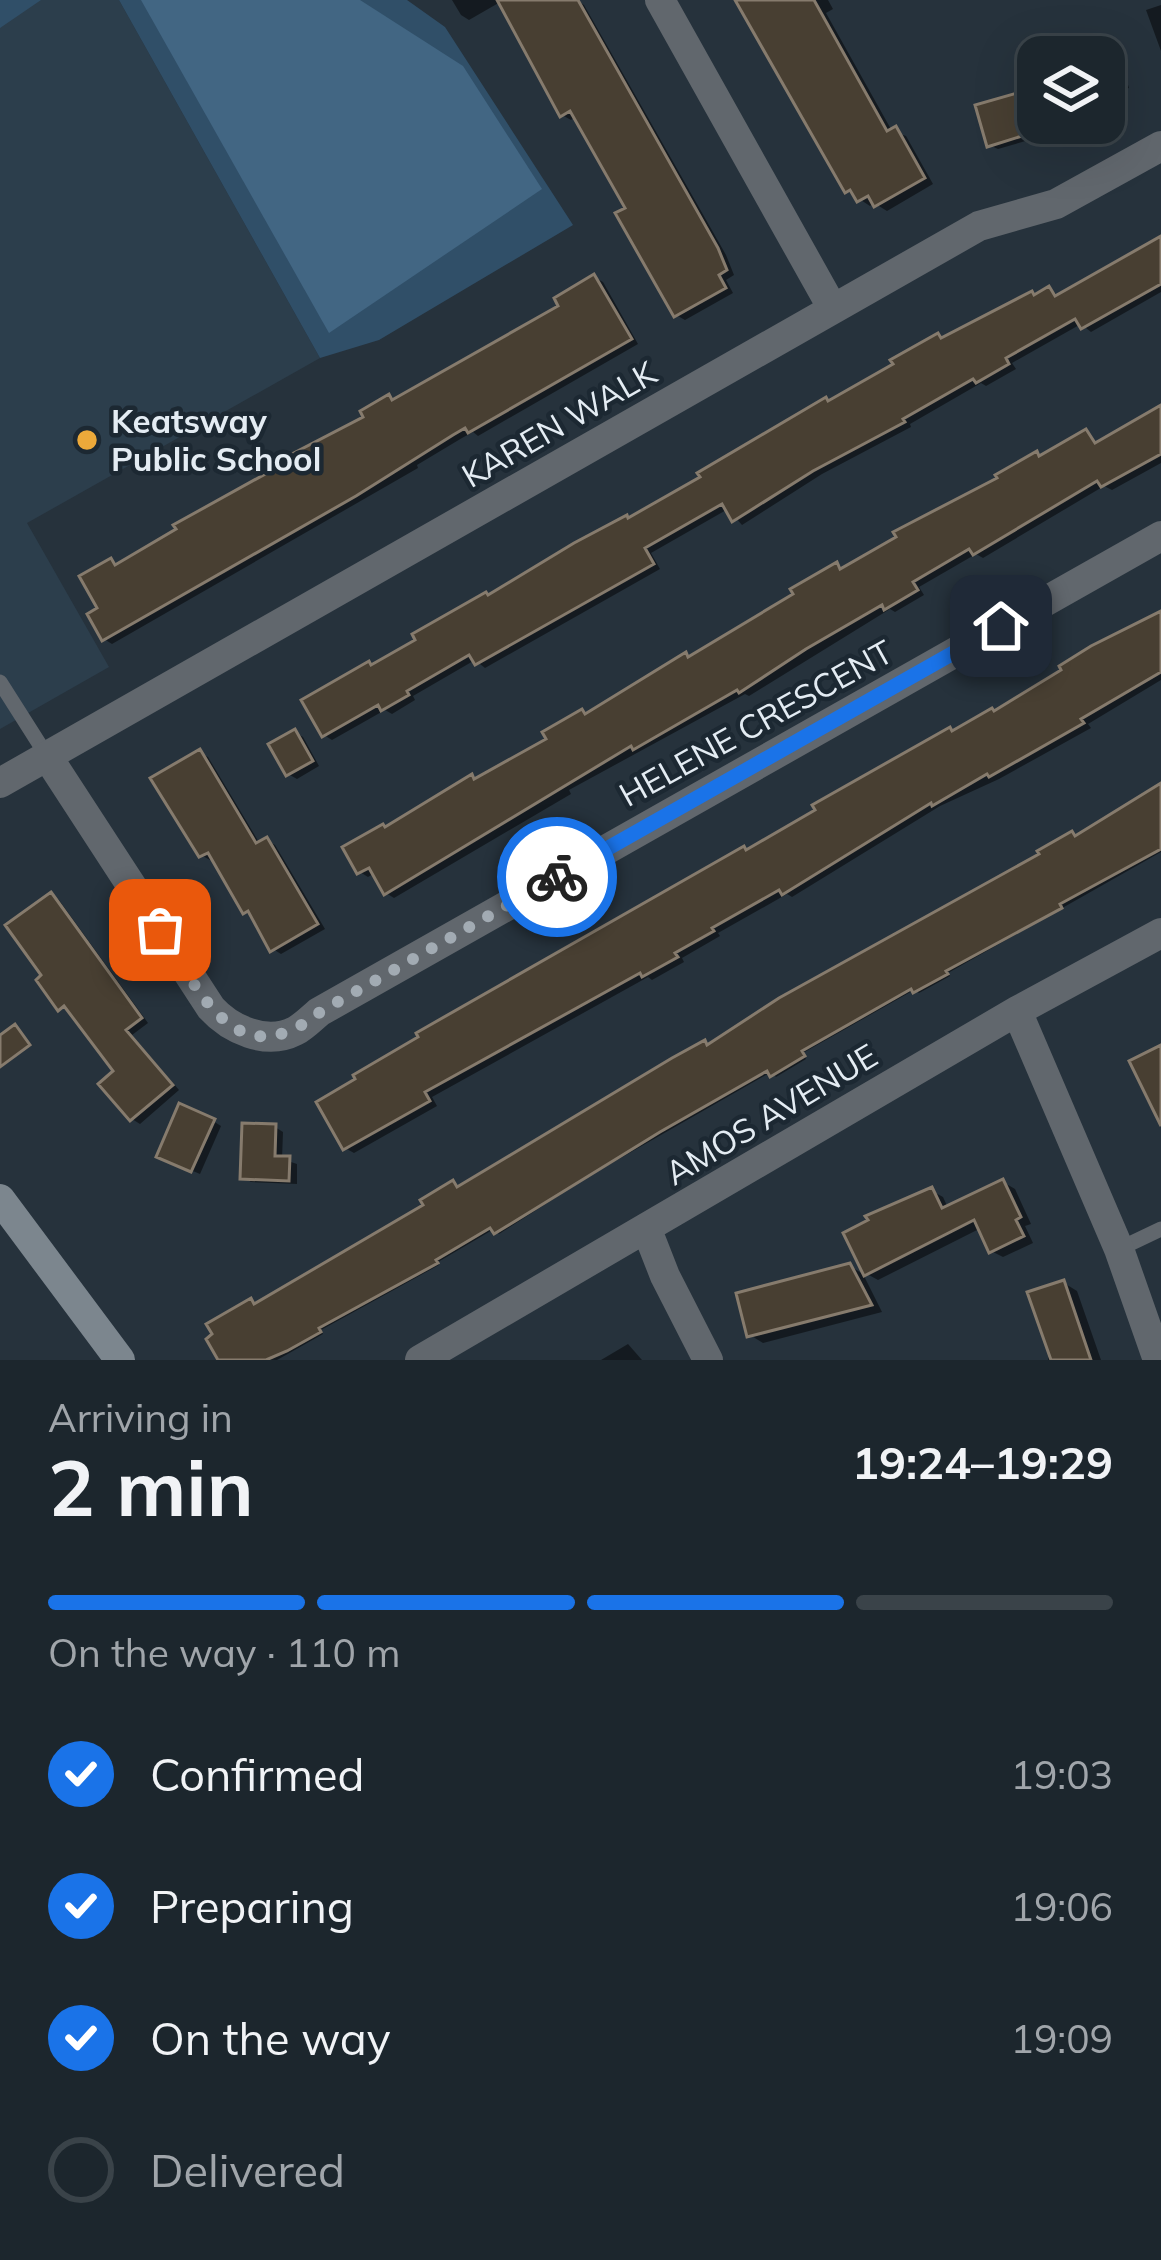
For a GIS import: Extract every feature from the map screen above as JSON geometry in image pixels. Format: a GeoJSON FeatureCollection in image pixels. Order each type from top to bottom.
{"type":"FeatureCollection","features":[{"type":"Feature","properties":{"kind":"street"},"geometry":{"type":"LineString","coordinates":[[660,0],[833,310]]}},
{"type":"Feature","properties":{"kind":"street","name":"KAREN WALK"},"geometry":{"type":"LineString","coordinates":[[0,783],[979,226],[1057,204],[1161,146]]}},
{"type":"Feature","properties":{"kind":"street","name":"HELENE CRESCENT"},"geometry":{"type":"LineString","coordinates":[[47,756],[225,1024],[268,1036],[292,1033],[340,1000],[1161,536]]}},
{"type":"Feature","properties":{"kind":"street","name":"AMOS AVENUE"},"geometry":{"type":"LineString","coordinates":[[420,1360],[1017,1011],[1161,932]]}},
{"type":"Feature","properties":{"kind":"street"},"geometry":{"type":"LineString","coordinates":[[1017,1011],[1118,1249],[1158,1360]]}},
{"type":"Feature","properties":{"kind":"street"},"geometry":{"type":"LineString","coordinates":[[0,1199],[120,1360]]}},
{"type":"Feature","properties":{"kind":"street"},"geometry":{"type":"LineString","coordinates":[[647,1230],[708,1360]]}},
{"type":"Feature","properties":{"kind":"lane"},"geometry":{"type":"LineString","coordinates":[[0,682],[47,756]]}},
{"type":"Feature","properties":{"kind":"lane"},"geometry":{"type":"LineString","coordinates":[[1118,1249],[1161,1229]]}},
{"type":"Feature","properties":{"kind":"shaded area","name":"Keatsway Public School"},"geometry":{"type":"Polygon","coordinates":[[[0,0],[119,0],[320,358],[27,523],[109,667],[0,729],[0,0]]]}},
{"type":"Feature","properties":{"kind":"shaded area"},"geometry":{"type":"Polygon","coordinates":[[[0,0],[41,0],[0,28],[0,0]]]}},
{"type":"Feature","properties":{"kind":"shaded area"},"geometry":{"type":"Polygon","coordinates":[[[119,0],[407,0],[445,27],[573,225],[379,340],[320,358],[119,0]]]}},
{"type":"Feature","properties":{"kind":"shaded area"},"geometry":{"type":"Polygon","coordinates":[[[141,0],[360,0],[463,66],[542,189],[329,333],[141,0]]]}},
{"type":"Feature","properties":{"kind":"building"},"geometry":{"type":"Polygon","coordinates":[[[497,0],[578,0],[718,248],[727,270],[719,275],[726,288],[674,317],[615,213],[625,208],[570,111],[560,117],[497,0]]]}},
{"type":"Feature","properties":{"kind":"building"},"geometry":{"type":"Polygon","coordinates":[[[735,0],[814,0],[887,131],[896,126],[925,178],[874,207],[868,196],[857,202],[850,190],[845,193],[735,0]]]}},
{"type":"Feature","properties":{"kind":"building"},"geometry":{"type":"Polygon","coordinates":[[[1017,93],[1017,138],[987,147],[975,105],[1017,93]]]}},
{"type":"Feature","properties":{"kind":"building"},"geometry":{"type":"Polygon","coordinates":[[[1161,236],[1161,284],[1081,329],[1075,319],[1006,358],[1009,364],[976,383],[973,379],[732,522],[722,504],[645,548],[654,564],[475,665],[469,655],[381,711],[378,705],[322,737],[301,700],[415,640],[412,634],[486,592],[700,477],[697,473],[826,397],[828,401],[893,364],[890,360],[938,333],[941,338],[1032,291],[1034,295],[1049,286],[1055,296],[1161,236]]]}},
{"type":"Feature","properties":{"kind":"building"},"geometry":{"type":"Polygon","coordinates":[[[594,274],[632,339],[468,433],[465,428],[102,641],[87,614],[97,608],[79,576],[111,558],[115,565],[176,529],[173,525],[267,473],[265,468],[363,417],[360,411],[389,394],[392,400],[558,306],[554,298],[594,274]]]}},
{"type":"Feature","properties":{"kind":"building"},"geometry":{"type":"Polygon","coordinates":[[[1161,405],[1161,454],[1101,487],[1097,481],[973,555],[969,549],[913,582],[918,590],[884,610],[882,605],[739,693],[633,750],[631,746],[384,895],[369,868],[357,874],[342,847],[385,827],[472,774],[474,779],[546,739],[542,732],[582,709],[585,714],[686,652],[688,657],[793,594],[790,589],[837,562],[840,569],[896,537],[893,532],[997,478],[995,475],[1037,451],[1039,456],[1086,429],[1095,443],[1161,405]]]}},
{"type":"Feature","properties":{"kind":"building"},"geometry":{"type":"Polygon","coordinates":[[[1161,611],[1161,672],[1081,719],[1084,723],[989,777],[931,803],[782,895],[779,890],[712,928],[714,931],[675,953],[678,957],[642,977],[640,973],[425,1092],[430,1101],[343,1150],[316,1102],[418,1037],[416,1033],[744,846],[746,850],[815,810],[812,805],[950,727],[952,731],[994,711],[1091,646],[1161,611]]]}},
{"type":"Feature","properties":{"kind":"building"},"geometry":{"type":"Polygon","coordinates":[[[295,729],[313,761],[286,776],[268,744],[295,729]]]}},
{"type":"Feature","properties":{"kind":"building"},"geometry":{"type":"Polygon","coordinates":[[[200,749],[256,843],[267,837],[318,924],[270,952],[208,853],[199,857],[150,778],[200,749]]]}},
{"type":"Feature","properties":{"kind":"building"},"geometry":{"type":"Polygon","coordinates":[[[1161,783],[1161,849],[1060,904],[1062,908],[946,971],[948,974],[913,993],[911,989],[802,1051],[805,1056],[770,1077],[767,1071],[660,1132],[494,1234],[490,1228],[287,1351],[266,1360],[218,1360],[206,1339],[212,1334],[206,1324],[251,1298],[254,1304],[423,1205],[420,1200],[453,1180],[457,1187],[672,1058],[705,1040],[707,1045],[779,998],[1039,854],[1037,851],[1072,831],[1075,836],[1161,783]]]}},
{"type":"Feature","properties":{"kind":"building"},"geometry":{"type":"Polygon","coordinates":[[[51,892],[142,1018],[126,1030],[173,1085],[130,1121],[98,1084],[113,1071],[64,1006],[58,1011],[36,980],[41,975],[5,925],[51,892]]]}},
{"type":"Feature","properties":{"kind":"building"},"geometry":{"type":"Polygon","coordinates":[[[15,1024],[30,1045],[0,1067],[0,1035],[15,1024]]]}},
{"type":"Feature","properties":{"kind":"building"},"geometry":{"type":"Polygon","coordinates":[[[1161,1045],[1161,1126],[1129,1061],[1161,1045]]]}},
{"type":"Feature","properties":{"kind":"building"},"geometry":{"type":"Polygon","coordinates":[[[179,1103],[215,1119],[191,1172],[156,1157],[179,1103]]]}},
{"type":"Feature","properties":{"kind":"building"},"geometry":{"type":"Polygon","coordinates":[[[242,1123],[276,1124],[275,1156],[290,1156],[289,1181],[240,1179],[242,1123]]]}},
{"type":"Feature","properties":{"kind":"building"},"geometry":{"type":"Polygon","coordinates":[[[1003,1179],[1021,1217],[1016,1220],[1024,1236],[989,1253],[974,1220],[864,1276],[843,1233],[868,1220],[865,1216],[932,1187],[942,1208],[1003,1179]]]}},
{"type":"Feature","properties":{"kind":"building"},"geometry":{"type":"Polygon","coordinates":[[[850,1263],[872,1305],[747,1337],[736,1293],[850,1263]]]}},
{"type":"Feature","properties":{"kind":"building"},"geometry":{"type":"Polygon","coordinates":[[[1064,1280],[1091,1360],[1051,1360],[1027,1292],[1064,1280]]]}},
{"type":"Feature","properties":{"kind":"way so far"},"geometry":{"type":"LineString","coordinates":[[160,930],[225,1024],[268,1036],[292,1033],[320,1012],[557,877]]}},
{"type":"Feature","properties":{"kind":"place","name":"Keatsway Public School"},"geometry":{"type":"Point","coordinates":[87,440]}},
{"type":"Feature","properties":{"kind":"route"},"geometry":{"type":"LineString","coordinates":[[557,877],[1001,626]]}}]}
